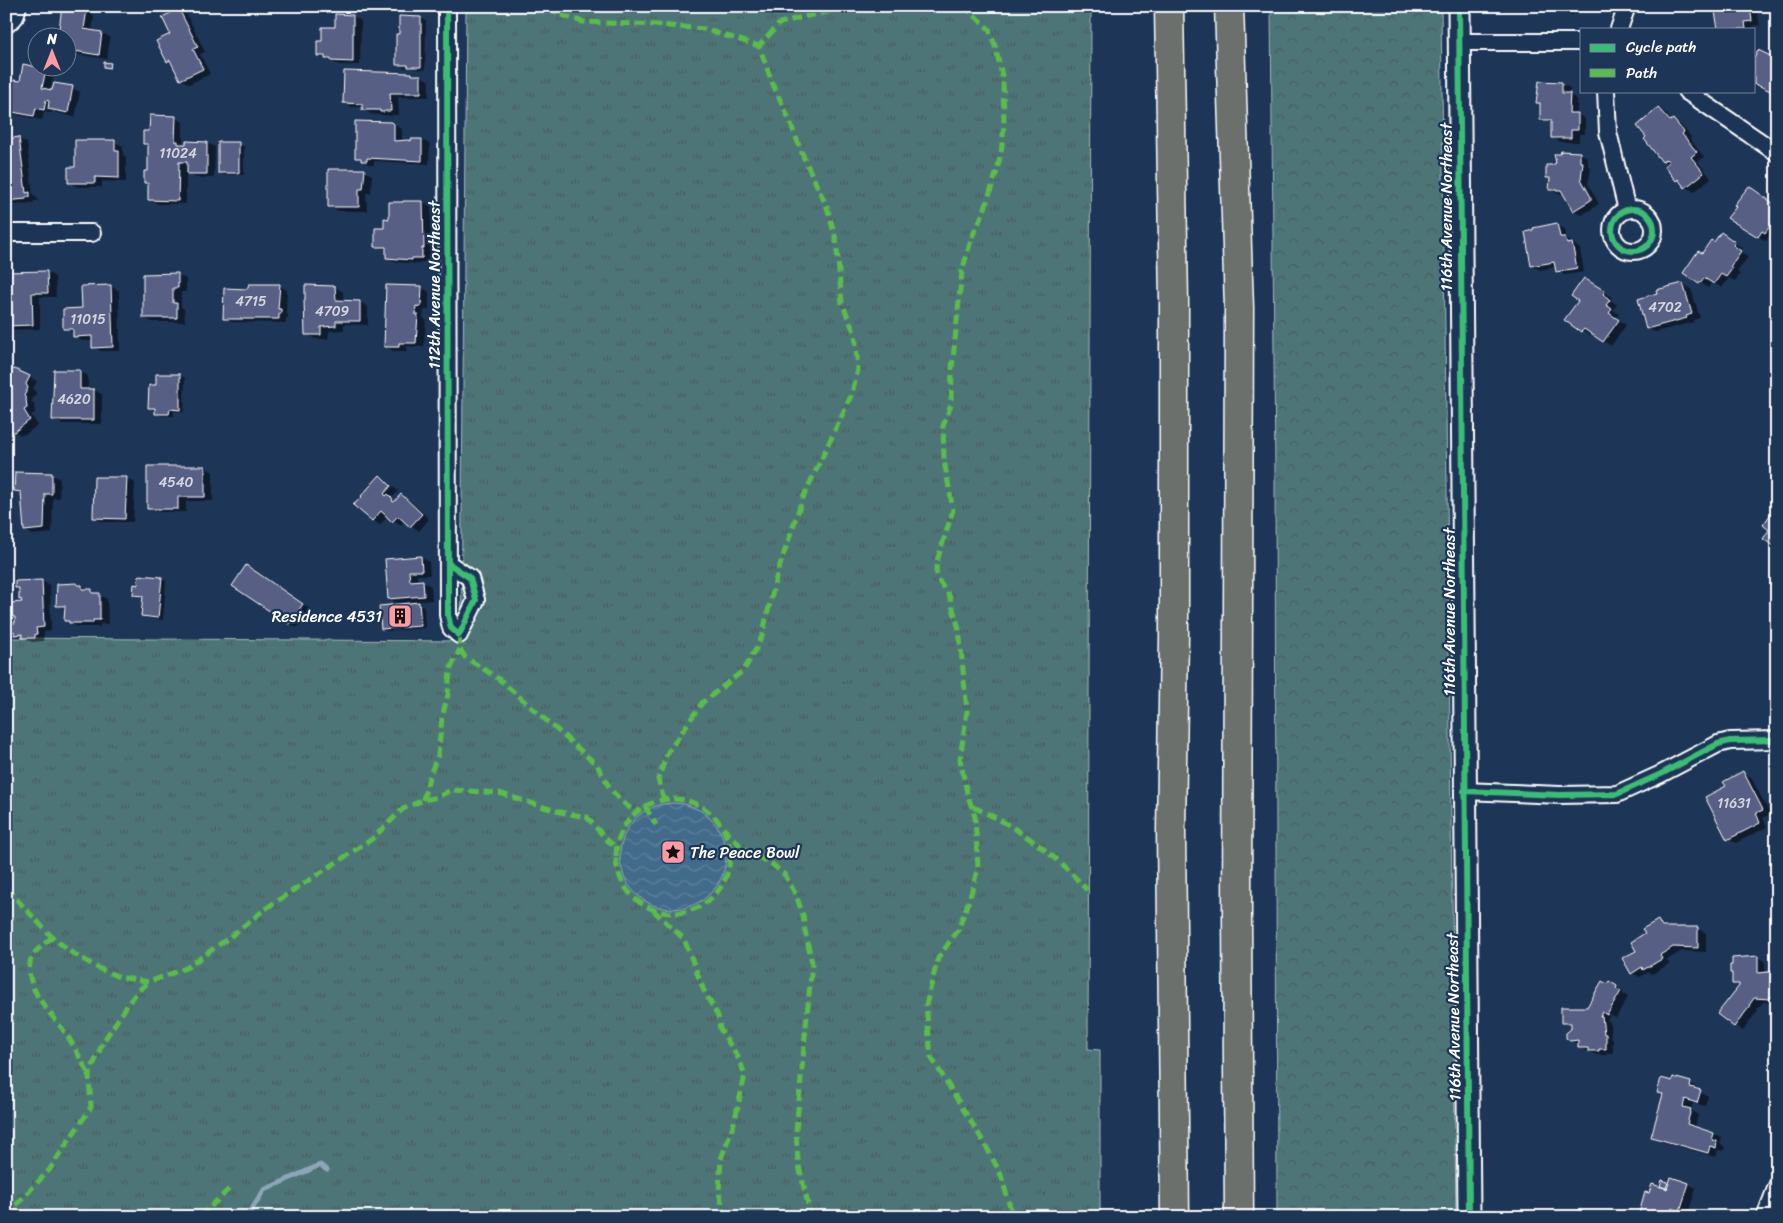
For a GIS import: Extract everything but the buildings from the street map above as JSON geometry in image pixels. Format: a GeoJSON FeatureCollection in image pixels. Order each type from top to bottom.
{"type":"FeatureCollection","features":[{"type":"Feature","properties":{"kind":"highway"},"geometry":{"type":"LineString","coordinates":[[1169,6],[1174,312],[1174,636],[1171,831],[1176,1217]]}},
{"type":"Feature","properties":{"kind":"highway"},"geometry":{"type":"LineString","coordinates":[[1229,6],[1238,308],[1237,926],[1240,1217]]}},
{"type":"Feature","properties":{"kind":"street"},"geometry":{"type":"LineString","coordinates":[[6,25],[15,17],[18,6]]}},
{"type":"Feature","properties":{"kind":"street","name":"112th Avenue Northeast"},"geometry":{"type":"LineString","coordinates":[[447,6],[448,563]]}},
{"type":"Feature","properties":{"kind":"street","name":"116th Avenue Northeast"},"geometry":{"type":"LineString","coordinates":[[1458,6],[1469,1217]]}},
{"type":"Feature","properties":{"kind":"street"},"geometry":{"type":"LineString","coordinates":[[1619,28],[1629,6],[1638,6]]}},
{"type":"Feature","properties":{"kind":"street"},"geometry":{"type":"LineString","coordinates":[[1459,42],[1580,42]]}},
{"type":"Feature","properties":{"kind":"street"},"geometry":{"type":"LineString","coordinates":[[1606,92],[1608,132],[1627,210]]}},
{"type":"Feature","properties":{"kind":"street"},"geometry":{"type":"LineString","coordinates":[[1687,92],[1777,153]]}},
{"type":"Feature","properties":{"kind":"street"},"geometry":{"type":"LineString","coordinates":[[6,233],[92,233]]}},
{"type":"Feature","properties":{"kind":"street"},"geometry":{"type":"LineString","coordinates":[[1464,791],[1560,795],[1617,794],[1662,774],[1718,744],[1730,741],[1777,740]]}},
{"type":"Feature","properties":{"kind":"street"},"geometry":{"type":"LineString","coordinates":[[1765,1217],[1777,1186]]}},
{"type":"Feature","properties":{"kind":"green space"},"geometry":{"type":"Polygon","coordinates":[[[466,6],[1091,6],[1088,1049],[1100,1050],[1100,1217],[6,1217],[6,638],[461,641],[466,6]]]}},
{"type":"Feature","properties":{"kind":"green space"},"geometry":{"type":"Polygon","coordinates":[[[1271,6],[1441,6],[1456,1217],[1277,1217],[1275,476],[1271,6]]]}},
{"type":"Feature","properties":{"kind":"water","name":"The Peace Bowl"},"geometry":{"type":"Polygon","coordinates":[[[673,803],[693,807],[711,818],[722,836],[726,856],[722,876],[711,894],[693,905],[673,909],[653,905],[635,894],[624,876],[620,856],[624,836],[635,818],[653,807],[673,803]]]}},
{"type":"Feature","properties":{"kind":"waterway"},"geometry":{"type":"LineString","coordinates":[[247,1217],[264,1190],[320,1165],[327,1170]]}},
{"type":"Feature","properties":{"kind":"marked path"},"geometry":{"type":"LineString","coordinates":[[550,6],[558,14],[583,22],[704,29],[759,46]]}},
{"type":"Feature","properties":{"kind":"marked path"},"geometry":{"type":"LineString","coordinates":[[664,800],[658,779],[668,752],[702,703],[744,670],[762,636],[777,574],[802,500],[851,396],[858,370],[855,334],[842,303],[836,240],[827,207],[804,158],[759,46],[780,23],[855,6]]}},
{"type":"Feature","properties":{"kind":"marked path"},"geometry":{"type":"LineString","coordinates":[[963,6],[989,29],[996,49],[1003,80],[1004,126],[996,174],[984,211],[972,237],[962,271],[952,369],[951,405],[943,426],[944,460],[953,510],[937,561],[936,571],[940,583],[949,595],[959,629],[967,711],[960,759],[967,793],[975,817],[978,868],[958,930],[938,958],[926,1005],[931,1057],[986,1146],[1001,1175],[1013,1217]]}},
{"type":"Feature","properties":{"kind":"marked path"},"geometry":{"type":"LineString","coordinates":[[459,635],[460,649],[465,657],[499,679],[597,765],[611,790],[627,806],[637,812]]}},
{"type":"Feature","properties":{"kind":"marked path"},"geometry":{"type":"LineString","coordinates":[[423,800],[430,774],[438,755],[450,670],[460,649]]}},
{"type":"Feature","properties":{"kind":"marked path"},"geometry":{"type":"LineString","coordinates":[[6,888],[52,937],[71,952],[98,968],[119,977],[149,982],[186,968],[265,909],[372,839],[403,809],[423,800],[438,797],[451,790],[499,793],[560,812],[587,817],[607,840],[616,847]]}},
{"type":"Feature","properties":{"kind":"marked path"},"geometry":{"type":"LineString","coordinates":[[673,799],[695,803],[713,816],[726,834],[730,856],[726,878],[713,896],[695,909],[673,913],[651,909],[633,896],[620,878],[616,856],[620,834],[633,816],[651,803],[673,799]]}},
{"type":"Feature","properties":{"kind":"marked path"},"geometry":{"type":"LineString","coordinates":[[645,806],[656,825]]}},
{"type":"Feature","properties":{"kind":"marked path"},"geometry":{"type":"LineString","coordinates":[[973,807],[1005,823],[1035,842],[1087,890]]}},
{"type":"Feature","properties":{"kind":"marked path"},"geometry":{"type":"LineString","coordinates":[[723,828],[741,846],[772,864],[785,875],[796,895],[803,915],[812,963],[796,1131],[798,1162],[811,1217]]}},
{"type":"Feature","properties":{"kind":"marked path"},"geometry":{"type":"LineString","coordinates":[[653,910],[684,939],[704,991],[718,1016],[720,1029],[739,1059],[745,1075],[734,1123],[721,1159],[719,1192],[725,1217]]}},
{"type":"Feature","properties":{"kind":"marked path"},"geometry":{"type":"LineString","coordinates":[[52,937],[31,959],[29,973],[31,982],[40,1000],[71,1042],[89,1075]]}},
{"type":"Feature","properties":{"kind":"marked path"},"geometry":{"type":"LineString","coordinates":[[6,1216],[50,1169],[91,1107],[89,1075],[103,1042],[130,1001],[149,982]]}},
{"type":"Feature","properties":{"kind":"marked path"},"geometry":{"type":"LineString","coordinates":[[200,1217],[231,1187]]}},
{"type":"Feature","properties":{"kind":"cycle path"},"geometry":{"type":"LineString","coordinates":[[447,6],[448,615],[451,628],[459,635],[476,600],[470,578],[448,563]]}},
{"type":"Feature","properties":{"kind":"cycle path"},"geometry":{"type":"LineString","coordinates":[[1459,6],[1469,1217]]}},
{"type":"Feature","properties":{"kind":"cycle path"},"geometry":{"type":"LineString","coordinates":[[1633,209],[1648,215],[1654,230],[1648,245],[1633,251],[1618,245],[1612,230],[1618,215],[1633,209]]}},
{"type":"Feature","properties":{"kind":"cycle path"},"geometry":{"type":"LineString","coordinates":[[1464,791],[1560,795],[1617,794],[1661,774],[1718,744],[1730,741],[1777,740]]}},
{"type":"Feature","properties":{"kind":"place","name":"Residence 4531"},"geometry":{"type":"Point","coordinates":[400,616]}},
{"type":"Feature","properties":{"kind":"place","name":"The Peace Bowl"},"geometry":{"type":"Point","coordinates":[673,852]}}]}
